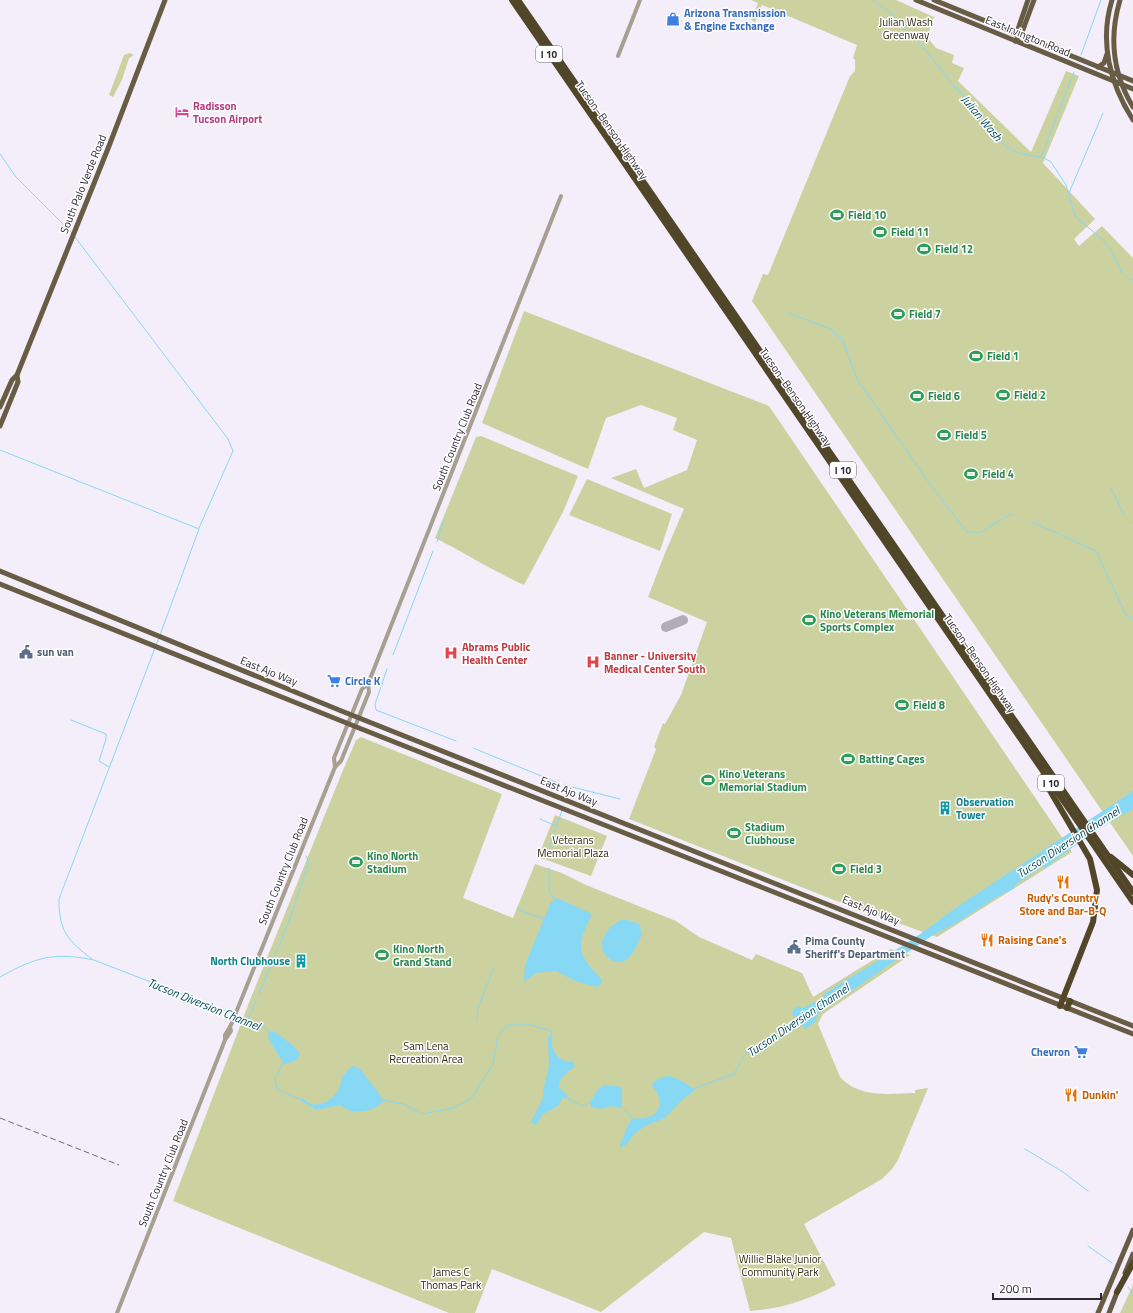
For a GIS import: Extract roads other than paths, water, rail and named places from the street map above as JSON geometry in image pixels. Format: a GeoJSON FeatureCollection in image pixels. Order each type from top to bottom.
{"type":"FeatureCollection","features":[{"type":"Feature","properties":{"kind":"highway","name":"Tucson–Benson Highway"},"geometry":{"type":"LineString","coordinates":[[512,0],[1022,743],[1081,821]]}},
{"type":"Feature","properties":{"kind":"highway","name":"Tucson–Benson Highway"},"geometry":{"type":"LineString","coordinates":[[518,0],[1092,837],[1133,902]]}},
{"type":"Feature","properties":{"kind":"highway"},"geometry":{"type":"LineString","coordinates":[[1022,743],[1069,826],[1083,847],[1094,871],[1097,890],[1096,910],[1093,922],[1060,1006]]}},
{"type":"Feature","properties":{"kind":"highway","name":"Tucson–Benson Highway"},"geometry":{"type":"LineString","coordinates":[[1092,837],[1104,850],[1133,892]]}},
{"type":"Feature","properties":{"kind":"highway"},"geometry":{"type":"LineString","coordinates":[[1104,850],[1133,875]]}},
{"type":"Feature","properties":{"kind":"highway"},"geometry":{"type":"LineString","coordinates":[[1067,1008],[1070,1001]]}},
{"type":"Feature","properties":{"kind":"highway"},"geometry":{"type":"LineString","coordinates":[[1117,1292],[1133,1262]]}},
{"type":"Feature","properties":{"kind":"main road","name":"South Palo Verde Road"},"geometry":{"type":"LineString","coordinates":[[0,426],[18,382],[18,374],[165,0]]}},
{"type":"Feature","properties":{"kind":"main road","name":"East Irvington Road"},"geometry":{"type":"LineString","coordinates":[[916,0],[1133,89]]}},
{"type":"Feature","properties":{"kind":"main road","name":"East Irvington Road"},"geometry":{"type":"LineString","coordinates":[[934,0],[1133,81]]}},
{"type":"Feature","properties":{"kind":"main road"},"geometry":{"type":"LineString","coordinates":[[1018,34],[1028,0]]}},
{"type":"Feature","properties":{"kind":"main road"},"geometry":{"type":"LineString","coordinates":[[1015,41],[1034,0]]}},
{"type":"Feature","properties":{"kind":"main road"},"geometry":{"type":"LineString","coordinates":[[1112,0],[1107,26],[1107,51],[1113,81],[1118,96],[1133,120]]}},
{"type":"Feature","properties":{"kind":"main road"},"geometry":{"type":"LineString","coordinates":[[1120,0],[1114,35],[1118,75],[1133,107]]}},
{"type":"Feature","properties":{"kind":"main road"},"geometry":{"type":"LineString","coordinates":[[1098,67],[1104,63],[1107,51]]}},
{"type":"Feature","properties":{"kind":"main road","name":"South Palo Verde Road"},"geometry":{"type":"LineString","coordinates":[[0,407],[12,380],[18,374]]}},
{"type":"Feature","properties":{"kind":"main road","name":"East Ajo Way"},"geometry":{"type":"LineString","coordinates":[[0,571],[358,718],[925,942],[1133,1026]]}},
{"type":"Feature","properties":{"kind":"main road","name":"East Ajo Way"},"geometry":{"type":"LineString","coordinates":[[0,584],[569,812],[1133,1034]]}},
{"type":"Feature","properties":{"kind":"main road"},"geometry":{"type":"LineString","coordinates":[[260,689],[264,679]]}},
{"type":"Feature","properties":{"kind":"main road"},"geometry":{"type":"LineString","coordinates":[[817,910],[821,901]]}},
{"type":"Feature","properties":{"kind":"main road"},"geometry":{"type":"LineString","coordinates":[[966,969],[969,960]]}},
{"type":"Feature","properties":{"kind":"main road"},"geometry":{"type":"LineString","coordinates":[[1098,1313],[1133,1230]]}},
{"type":"Feature","properties":{"kind":"main road"},"geometry":{"type":"LineString","coordinates":[[1108,1313],[1133,1254]]}},
{"type":"Feature","properties":{"kind":"street"},"geometry":{"type":"LineString","coordinates":[[618,56],[640,0]]}},
{"type":"Feature","properties":{"kind":"street","name":"South Country Club Road"},"geometry":{"type":"LineString","coordinates":[[117,1313],[225,1040],[231,1031],[231,1026],[334,767],[334,758],[351,715],[362,689],[368,684],[561,196]]}},
{"type":"Feature","properties":{"kind":"street","name":"South Country Club Road"},"geometry":{"type":"LineString","coordinates":[[334,767],[341,761],[369,692],[368,684]]}},
{"type":"Feature","properties":{"kind":"water","name":"Tucson Diversion Channel"},"geometry":{"type":"Polygon","coordinates":[[[1133,791],[1133,809],[1110,822],[1045,868],[1043,866],[1014,886],[1015,888],[995,898],[958,922],[930,937],[818,1014],[815,1022],[805,1029],[791,1012],[798,1006],[803,1008],[823,998],[824,994],[921,934],[951,911],[1133,791]]]}},
{"type":"Feature","properties":{"kind":"water"},"geometry":{"type":"Polygon","coordinates":[[[557,898],[592,914],[583,935],[581,950],[583,956],[602,980],[600,985],[596,987],[575,981],[556,971],[536,973],[524,982],[525,965],[551,902],[557,898]]]}},
{"type":"Feature","properties":{"kind":"water"},"geometry":{"type":"Polygon","coordinates":[[[624,919],[639,924],[642,934],[636,947],[628,958],[617,962],[611,960],[604,954],[602,943],[610,928],[614,924],[624,919]]]}},
{"type":"Feature","properties":{"kind":"water"},"geometry":{"type":"Polygon","coordinates":[[[275,1032],[294,1046],[300,1054],[297,1060],[284,1064],[269,1040],[268,1033],[275,1032]]]}},
{"type":"Feature","properties":{"kind":"water"},"geometry":{"type":"Polygon","coordinates":[[[548,1036],[552,1038],[554,1052],[560,1058],[568,1062],[573,1062],[575,1066],[562,1077],[559,1083],[559,1087],[567,1095],[567,1099],[563,1097],[558,1106],[543,1114],[536,1125],[531,1122],[543,1098],[549,1066],[548,1036]]]}},
{"type":"Feature","properties":{"kind":"water"},"geometry":{"type":"Polygon","coordinates":[[[354,1066],[360,1069],[381,1096],[383,1101],[377,1107],[357,1112],[340,1105],[316,1110],[300,1100],[302,1098],[310,1104],[316,1105],[322,1104],[332,1098],[339,1089],[341,1078],[351,1067],[354,1066]]]}},
{"type":"Feature","properties":{"kind":"water"},"geometry":{"type":"Polygon","coordinates":[[[670,1076],[682,1081],[695,1090],[683,1099],[665,1118],[645,1126],[634,1134],[627,1144],[619,1148],[632,1119],[649,1117],[658,1110],[659,1097],[652,1086],[653,1082],[662,1077],[670,1076]]]}},
{"type":"Feature","properties":{"kind":"water"},"geometry":{"type":"Polygon","coordinates":[[[604,1085],[622,1087],[622,1108],[611,1106],[600,1109],[591,1107],[590,1102],[599,1088],[604,1085]]]}},
{"type":"Feature","properties":{"kind":"waterway","name":"Julian Wash"},"geometry":{"type":"LineString","coordinates":[[873,0],[891,13],[909,34],[923,47],[954,86],[977,110],[1005,146],[1018,153],[1044,158],[1051,162],[1066,185],[1075,216],[1104,241],[1112,252],[1122,273],[1126,277],[1133,280]]}},
{"type":"Feature","properties":{"kind":"waterway"},"geometry":{"type":"LineString","coordinates":[[1081,55],[1101,0]]}},
{"type":"Feature","properties":{"kind":"waterway"},"geometry":{"type":"LineString","coordinates":[[1041,157],[1074,72]]}},
{"type":"Feature","properties":{"kind":"waterway"},"geometry":{"type":"LineString","coordinates":[[1069,193],[1103,113]]}},
{"type":"Feature","properties":{"kind":"waterway"},"geometry":{"type":"LineString","coordinates":[[0,154],[16,177],[72,233]]}},
{"type":"Feature","properties":{"kind":"waterway"},"geometry":{"type":"LineString","coordinates":[[75,237],[228,439],[233,451],[199,528]]}},
{"type":"Feature","properties":{"kind":"waterway"},"geometry":{"type":"LineString","coordinates":[[788,313],[831,329],[843,341],[857,379],[929,483],[967,532],[981,532],[1011,514],[1013,515]]}},
{"type":"Feature","properties":{"kind":"waterway"},"geometry":{"type":"LineString","coordinates":[[0,450],[199,529],[160,635]]}},
{"type":"Feature","properties":{"kind":"waterway"},"geometry":{"type":"LineString","coordinates":[[1111,488],[1124,515],[1133,524]]}},
{"type":"Feature","properties":{"kind":"waterway"},"geometry":{"type":"LineString","coordinates":[[1032,522],[1096,551],[1126,615],[1133,619]]}},
{"type":"Feature","properties":{"kind":"waterway"},"geometry":{"type":"LineString","coordinates":[[437,542],[443,523]]}},
{"type":"Feature","properties":{"kind":"waterway"},"geometry":{"type":"LineString","coordinates":[[393,655],[433,551]]}},
{"type":"Feature","properties":{"kind":"waterway"},"geometry":{"type":"LineString","coordinates":[[156,645],[159,638]]}},
{"type":"Feature","properties":{"kind":"waterway"},"geometry":{"type":"LineString","coordinates":[[92,959],[76,946],[66,934],[59,910],[59,899],[155,648]]}},
{"type":"Feature","properties":{"kind":"waterway"},"geometry":{"type":"LineString","coordinates":[[387,669],[375,704],[376,710],[456,741]]}},
{"type":"Feature","properties":{"kind":"waterway"},"geometry":{"type":"LineString","coordinates":[[71,720],[106,734],[106,739],[99,761],[109,767]]}},
{"type":"Feature","properties":{"kind":"waterway"},"geometry":{"type":"LineString","coordinates":[[473,748],[556,782]]}},
{"type":"Feature","properties":{"kind":"waterway"},"geometry":{"type":"LineString","coordinates":[[564,785],[620,799]]}},
{"type":"Feature","properties":{"kind":"waterway"},"geometry":{"type":"LineString","coordinates":[[566,798],[571,788]]}},
{"type":"Feature","properties":{"kind":"waterway"},"geometry":{"type":"LineString","coordinates":[[549,854],[550,845],[562,810]]}},
{"type":"Feature","properties":{"kind":"waterway"},"geometry":{"type":"LineString","coordinates":[[540,819],[556,826]]}},
{"type":"Feature","properties":{"kind":"waterway"},"geometry":{"type":"LineString","coordinates":[[259,994],[289,921],[309,863],[306,856]]}},
{"type":"Feature","properties":{"kind":"waterway"},"geometry":{"type":"LineString","coordinates":[[549,868],[549,891],[554,899]]}},
{"type":"Feature","properties":{"kind":"waterway"},"geometry":{"type":"LineString","coordinates":[[517,909],[544,919]]}},
{"type":"Feature","properties":{"kind":"waterway","name":"Tucson Diversion Channel"},"geometry":{"type":"LineString","coordinates":[[0,977],[24,965],[45,958],[67,956],[94,960],[233,1014]]}},
{"type":"Feature","properties":{"kind":"waterway"},"geometry":{"type":"LineString","coordinates":[[477,1019],[478,1008],[494,967]]}},
{"type":"Feature","properties":{"kind":"waterway"},"geometry":{"type":"LineString","coordinates":[[248,1020],[256,1001]]}},
{"type":"Feature","properties":{"kind":"waterway","name":"Tucson Diversion Channel"},"geometry":{"type":"LineString","coordinates":[[235,1016],[264,1027],[270,1032]]}},
{"type":"Feature","properties":{"kind":"waterway","name":"Tucson Diversion Channel"},"geometry":{"type":"LineString","coordinates":[[693,1089],[734,1074],[744,1056],[797,1020]]}},
{"type":"Feature","properties":{"kind":"waterway","name":"Tucson Diversion Channel"},"geometry":{"type":"LineString","coordinates":[[383,1100],[403,1104],[422,1114],[453,1108],[471,1099],[493,1064],[498,1036],[508,1025],[531,1025],[551,1031],[551,1038]]}},
{"type":"Feature","properties":{"kind":"waterway","name":"Tucson Diversion Channel"},"geometry":{"type":"LineString","coordinates":[[283,1063],[275,1079],[277,1089],[301,1100]]}},
{"type":"Feature","properties":{"kind":"waterway","name":"Tucson Diversion Channel"},"geometry":{"type":"LineString","coordinates":[[567,1098],[582,1106],[590,1103]]}},
{"type":"Feature","properties":{"kind":"waterway","name":"Tucson Diversion Channel"},"geometry":{"type":"LineString","coordinates":[[621,1106],[634,1120]]}},
{"type":"Feature","properties":{"kind":"waterway"},"geometry":{"type":"LineString","coordinates":[[1025,1149],[1063,1172],[1088,1191]]}},
{"type":"Feature","properties":{"kind":"waterway"},"geometry":{"type":"LineString","coordinates":[[1088,1246],[1112,1263]]}},
{"type":"Feature","properties":{"kind":"waterway"},"geometry":{"type":"LineString","coordinates":[[1128,1287],[1133,1294]]}},
{"type":"Feature","properties":{"kind":"railway"},"geometry":{"type":"LineString","coordinates":[[0,1118],[119,1165]]}},
{"type":"Feature","properties":{"kind":"place","name":"Arizona Transmission & Engine Exchange"},"geometry":{"type":"Point","coordinates":[673,19]}},
{"type":"Feature","properties":{"kind":"place","name":"Radisson Tucson Airport"},"geometry":{"type":"Point","coordinates":[182,112]}},
{"type":"Feature","properties":{"kind":"place","name":"Field 10"},"geometry":{"type":"Point","coordinates":[837,215]}},
{"type":"Feature","properties":{"kind":"place","name":"Field 11"},"geometry":{"type":"Point","coordinates":[880,232]}},
{"type":"Feature","properties":{"kind":"place","name":"Field 12"},"geometry":{"type":"Point","coordinates":[924,249]}},
{"type":"Feature","properties":{"kind":"place","name":"Field 7"},"geometry":{"type":"Point","coordinates":[898,314]}},
{"type":"Feature","properties":{"kind":"place","name":"Field 1"},"geometry":{"type":"Point","coordinates":[976,356]}},
{"type":"Feature","properties":{"kind":"place","name":"Field 2"},"geometry":{"type":"Point","coordinates":[1003,395]}},
{"type":"Feature","properties":{"kind":"place","name":"Field 6"},"geometry":{"type":"Point","coordinates":[917,396]}},
{"type":"Feature","properties":{"kind":"place","name":"Field 5"},"geometry":{"type":"Point","coordinates":[944,435]}},
{"type":"Feature","properties":{"kind":"place","name":"Field 4"},"geometry":{"type":"Point","coordinates":[971,474]}},
{"type":"Feature","properties":{"kind":"place","name":"Kino Veterans Memorial Sports Complex"},"geometry":{"type":"Point","coordinates":[809,620]}},
{"type":"Feature","properties":{"kind":"place","name":"sun van"},"geometry":{"type":"Point","coordinates":[26,652]}},
{"type":"Feature","properties":{"kind":"place","name":"Abrams Public Health Center"},"geometry":{"type":"Point","coordinates":[451,653]}},
{"type":"Feature","properties":{"kind":"place","name":"Banner - University Medical Center South"},"geometry":{"type":"Point","coordinates":[593,662]}},
{"type":"Feature","properties":{"kind":"place","name":"Circle K"},"geometry":{"type":"Point","coordinates":[334,681]}},
{"type":"Feature","properties":{"kind":"place","name":"Field 8"},"geometry":{"type":"Point","coordinates":[902,705]}},
{"type":"Feature","properties":{"kind":"place","name":"Batting Cages"},"geometry":{"type":"Point","coordinates":[848,759]}},
{"type":"Feature","properties":{"kind":"place","name":"Kino Veterans Memorial Stadium"},"geometry":{"type":"Point","coordinates":[708,780]}},
{"type":"Feature","properties":{"kind":"place","name":"Observation Tower"},"geometry":{"type":"Point","coordinates":[945,808]}},
{"type":"Feature","properties":{"kind":"place","name":"Stadium Clubhouse"},"geometry":{"type":"Point","coordinates":[734,833]}},
{"type":"Feature","properties":{"kind":"place","name":"Kino North Stadium"},"geometry":{"type":"Point","coordinates":[356,862]}},
{"type":"Feature","properties":{"kind":"place","name":"Field 3"},"geometry":{"type":"Point","coordinates":[839,869]}},
{"type":"Feature","properties":{"kind":"place","name":"Rudy's Country Store and Bar-B-Q"},"geometry":{"type":"Point","coordinates":[1063,882]}},
{"type":"Feature","properties":{"kind":"place","name":"Raising Cane's"},"geometry":{"type":"Point","coordinates":[987,940]}},
{"type":"Feature","properties":{"kind":"place","name":"Pima County Sheriff's Department"},"geometry":{"type":"Point","coordinates":[794,947]}},
{"type":"Feature","properties":{"kind":"place","name":"Kino North Grand Stand"},"geometry":{"type":"Point","coordinates":[382,955]}},
{"type":"Feature","properties":{"kind":"place","name":"North Clubhouse"},"geometry":{"type":"Point","coordinates":[301,961]}},
{"type":"Feature","properties":{"kind":"place","name":"Chevron"},"geometry":{"type":"Point","coordinates":[1081,1052]}},
{"type":"Feature","properties":{"kind":"place","name":"Dunkin'"},"geometry":{"type":"Point","coordinates":[1071,1095]}},
{"type":"Feature","properties":{"kind":"park label","name":"Julian Wash Greenway"},"geometry":{"type":"Point","coordinates":[906,28]}},
{"type":"Feature","properties":{"kind":"park label","name":"Veterans Memorial Plaza"},"geometry":{"type":"Point","coordinates":[573,846]}},
{"type":"Feature","properties":{"kind":"park label","name":"Sam Lena Recreation Area"},"geometry":{"type":"Point","coordinates":[426,1052]}},
{"type":"Feature","properties":{"kind":"park label","name":"Willie Blake Junior Community Park"},"geometry":{"type":"Point","coordinates":[780,1265]}},
{"type":"Feature","properties":{"kind":"park label","name":"James C Thomas Park"},"geometry":{"type":"Point","coordinates":[451,1278]}}]}
